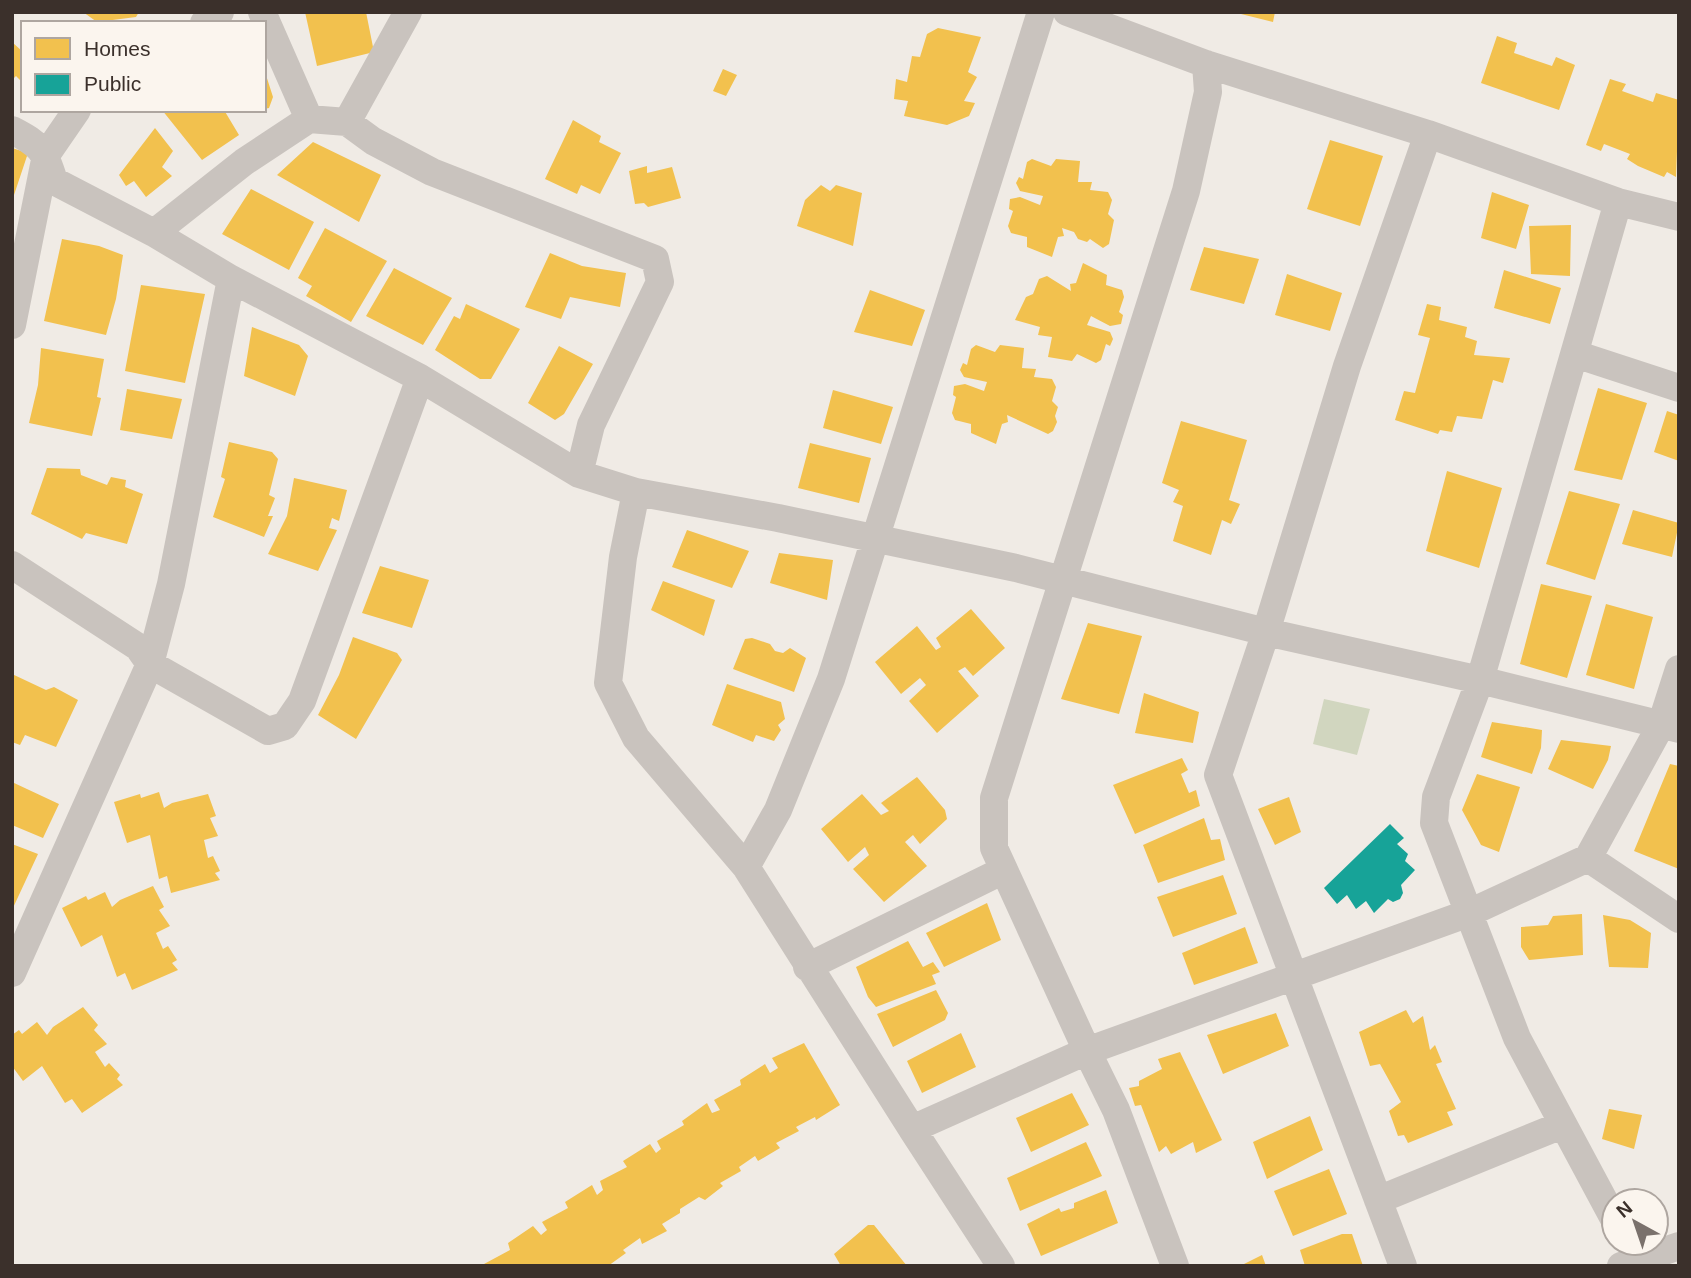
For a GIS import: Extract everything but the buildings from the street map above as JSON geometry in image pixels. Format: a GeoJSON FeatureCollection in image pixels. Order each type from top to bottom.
{"type":"FeatureCollection","features":[{"type":"Feature","properties":{"kind":"street"},"geometry":{"type":"LineString","coordinates":[[347,122],[408,12]]}},
{"type":"Feature","properties":{"kind":"street"},"geometry":{"type":"LineString","coordinates":[[746,867],[778,810],[831,679],[1041,12]]}},
{"type":"Feature","properties":{"kind":"street"},"geometry":{"type":"LineString","coordinates":[[1067,12],[1206,64],[1429,134],[1618,202],[1679,217]]}},
{"type":"Feature","properties":{"kind":"street"},"geometry":{"type":"LineString","coordinates":[[266,21],[309,119]]}},
{"type":"Feature","properties":{"kind":"street"},"geometry":{"type":"LineString","coordinates":[[1175,1266],[1116,1110],[995,848],[994,798],[1186,191],[1208,92],[1206,64]]}},
{"type":"Feature","properties":{"kind":"street"},"geometry":{"type":"LineString","coordinates":[[12,326],[46,155],[76,112]]}},
{"type":"Feature","properties":{"kind":"street"},"geometry":{"type":"LineString","coordinates":[[154,233],[244,162],[309,119],[347,122],[373,141],[432,172],[655,259],[660,282],[592,425],[579,474]]}},
{"type":"Feature","properties":{"kind":"street"},"geometry":{"type":"LineString","coordinates":[[12,130],[38,143],[46,155],[54,181],[154,233],[231,279],[420,378],[579,474],[636,492],[875,538],[1064,580],[1266,632],[1480,680],[1670,727]]}},
{"type":"Feature","properties":{"kind":"street"},"geometry":{"type":"LineString","coordinates":[[1403,1266],[1218,775],[1266,632],[1347,366],[1429,134]]}},
{"type":"Feature","properties":{"kind":"street"},"geometry":{"type":"LineString","coordinates":[[1600,1194],[1517,1038],[1434,823],[1436,797],[1480,680],[1618,202]]}},
{"type":"Feature","properties":{"kind":"street"},"geometry":{"type":"LineString","coordinates":[[13,971],[150,664],[171,584],[231,279]]}},
{"type":"Feature","properties":{"kind":"street"},"geometry":{"type":"LineString","coordinates":[[1575,354],[1679,388]]}},
{"type":"Feature","properties":{"kind":"street"},"geometry":{"type":"LineString","coordinates":[[12,565],[138,647],[150,664],[268,731],[285,726],[302,701],[420,378]]}},
{"type":"Feature","properties":{"kind":"street"},"geometry":{"type":"LineString","coordinates":[[636,492],[623,557],[608,683],[636,738],[746,867],[807,967],[1001,1266]]}},
{"type":"Feature","properties":{"kind":"street"},"geometry":{"type":"LineString","coordinates":[[912,1129],[1087,1051],[1469,913],[1588,858],[1670,727],[1679,668]]}},
{"type":"Feature","properties":{"kind":"street"},"geometry":{"type":"LineString","coordinates":[[1588,858],[1679,919]]}},
{"type":"Feature","properties":{"kind":"street"},"geometry":{"type":"LineString","coordinates":[[807,967],[1004,870]]}},
{"type":"Feature","properties":{"kind":"street"},"geometry":{"type":"LineString","coordinates":[[1378,1200],[1562,1125]]}},
{"type":"Feature","properties":{"kind":"street"},"geometry":{"type":"LineString","coordinates":[[1631,1259],[1679,1246]]}},
{"type":"Feature","properties":{"kind":"green space"},"geometry":{"type":"Polygon","coordinates":[[[1324,699],[1370,709],[1357,755],[1313,744],[1324,699]]]}}]}
